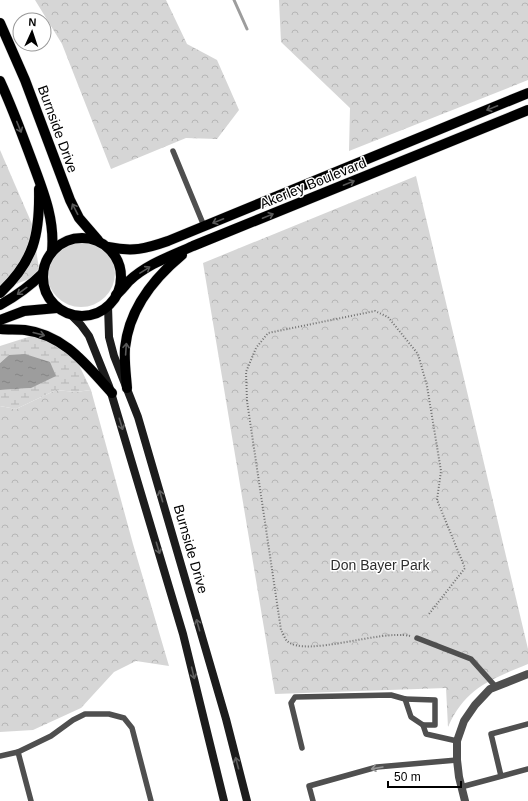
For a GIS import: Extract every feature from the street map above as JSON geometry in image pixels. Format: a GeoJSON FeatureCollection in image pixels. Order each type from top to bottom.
{"type":"FeatureCollection","features":[{"type":"Feature","properties":{"kind":"main road","name":"Burnside Drive"},"geometry":{"type":"LineString","coordinates":[[0,23],[26,80],[70,200],[79,218],[88,231],[98,240]]}},
{"type":"Feature","properties":{"kind":"main road"},"geometry":{"type":"LineString","coordinates":[[0,81],[24,138],[48,205],[52,224],[52,251]]}},
{"type":"Feature","properties":{"kind":"main road","name":"Akerley Boulevard"},"geometry":{"type":"LineString","coordinates":[[108,247],[125,250],[138,250],[168,241],[528,93]]}},
{"type":"Feature","properties":{"kind":"main road","name":"Akerley Boulevard"},"geometry":{"type":"LineString","coordinates":[[116,295],[143,270],[193,246],[528,110]]}},
{"type":"Feature","properties":{"kind":"main road"},"geometry":{"type":"LineString","coordinates":[[0,293],[19,273],[33,248],[40,218],[39,181]]}},
{"type":"Feature","properties":{"kind":"main road"},"geometry":{"type":"LineString","coordinates":[[85,237],[98,240],[108,247],[116,257],[120,269],[121,282],[116,295],[108,306],[96,313],[83,316],[70,314],[57,308],[48,298],[43,286],[42,274],[45,262],[52,251],[61,243],[73,238],[85,237]]}},
{"type":"Feature","properties":{"kind":"main road"},"geometry":{"type":"LineString","coordinates":[[127,388],[125,348],[129,330],[136,311],[147,291],[164,270],[193,246]]}},
{"type":"Feature","properties":{"kind":"main road"},"geometry":{"type":"LineString","coordinates":[[0,305],[23,291],[42,274]]}},
{"type":"Feature","properties":{"kind":"main road","name":"Burnside Drive"},"geometry":{"type":"LineString","coordinates":[[108,306],[109,337],[138,417],[224,712],[247,801]]}},
{"type":"Feature","properties":{"kind":"main road"},"geometry":{"type":"LineString","coordinates":[[0,320],[24,311],[57,308]]}},
{"type":"Feature","properties":{"kind":"main road"},"geometry":{"type":"LineString","coordinates":[[70,314],[89,336],[112,393],[184,634],[224,801]]}},
{"type":"Feature","properties":{"kind":"main road"},"geometry":{"type":"LineString","coordinates":[[0,329],[26,330],[48,336],[69,348],[112,393]]}},
{"type":"Feature","properties":{"kind":"street"},"geometry":{"type":"LineString","coordinates":[[465,801],[461,786],[458,760],[458,741],[464,721],[475,705],[490,689],[528,674]]}},
{"type":"Feature","properties":{"kind":"lane"},"geometry":{"type":"LineString","coordinates":[[174,151],[204,226]]}},
{"type":"Feature","properties":{"kind":"lane"},"geometry":{"type":"LineString","coordinates":[[417,638],[472,658],[496,687]]}},
{"type":"Feature","properties":{"kind":"lane"},"geometry":{"type":"LineString","coordinates":[[302,748],[291,703],[295,697],[391,695],[405,698],[435,700],[435,725],[423,725]]}},
{"type":"Feature","properties":{"kind":"lane"},"geometry":{"type":"LineString","coordinates":[[405,698],[411,716],[423,725],[426,734],[458,741]]}},
{"type":"Feature","properties":{"kind":"lane"},"geometry":{"type":"LineString","coordinates":[[0,756],[18,752],[51,736],[72,720],[85,714],[109,714],[124,718],[132,728],[151,801]]}},
{"type":"Feature","properties":{"kind":"lane"},"geometry":{"type":"LineString","coordinates":[[501,776],[491,734],[528,724]]}},
{"type":"Feature","properties":{"kind":"lane"},"geometry":{"type":"LineString","coordinates":[[18,752],[31,801]]}},
{"type":"Feature","properties":{"kind":"lane"},"geometry":{"type":"LineString","coordinates":[[313,801],[309,786],[377,767],[458,760]]}},
{"type":"Feature","properties":{"kind":"lane"},"geometry":{"type":"LineString","coordinates":[[461,786],[528,769]]}},
{"type":"Feature","properties":{"kind":"path"},"geometry":{"type":"LineString","coordinates":[[417,638],[406,635],[385,635],[319,647],[298,646],[287,641],[281,630],[247,401],[246,372],[256,348],[268,333],[375,311],[388,317],[418,354],[427,386],[441,471],[437,500],[466,568],[429,614]]}},
{"type":"Feature","properties":{"kind":"green space"},"geometry":{"type":"Polygon","coordinates":[[[35,0],[166,0],[187,44],[217,60],[239,110],[217,139],[186,138],[111,169],[62,44],[52,28],[52,12],[42,12],[35,0]]]}},
{"type":"Feature","properties":{"kind":"green space"},"geometry":{"type":"Polygon","coordinates":[[[279,0],[528,0],[528,80],[349,151],[350,108],[281,42],[279,0]]]}},
{"type":"Feature","properties":{"kind":"green space"},"geometry":{"type":"Polygon","coordinates":[[[0,150],[32,224],[40,275],[0,290],[0,150]]]}},
{"type":"Feature","properties":{"kind":"green space","name":"Don Bayer Park"},"geometry":{"type":"Polygon","coordinates":[[[416,176],[528,649],[528,664],[480,686],[455,713],[448,727],[446,688],[275,694],[203,263],[416,176]]]}},
{"type":"Feature","properties":{"kind":"green space"},"geometry":{"type":"Polygon","coordinates":[[[81,239],[94,241],[105,249],[113,260],[115,273],[113,286],[105,297],[94,305],[81,307],[68,305],[57,297],[49,286],[47,273],[49,260],[57,249],[68,241],[81,239]]]}},
{"type":"Feature","properties":{"kind":"green space"},"geometry":{"type":"Polygon","coordinates":[[[44,332],[70,346],[91,390],[76,392],[56,390],[16,409],[0,406],[0,390],[31,388],[9,355],[0,363],[0,346],[44,332]]]}},
{"type":"Feature","properties":{"kind":"green space"},"geometry":{"type":"Polygon","coordinates":[[[56,390],[76,392],[91,390],[133,544],[169,666],[136,661],[114,672],[81,708],[33,730],[0,732],[0,406],[16,409],[56,390]]]}},
{"type":"Feature","properties":{"kind":"water"},"geometry":{"type":"Polygon","coordinates":[[[25,354],[50,362],[56,376],[31,388],[0,390],[0,363],[9,355],[25,354]]]}},
{"type":"Feature","properties":{"kind":"waterway"},"geometry":{"type":"LineString","coordinates":[[234,0],[247,29]]}}]}
